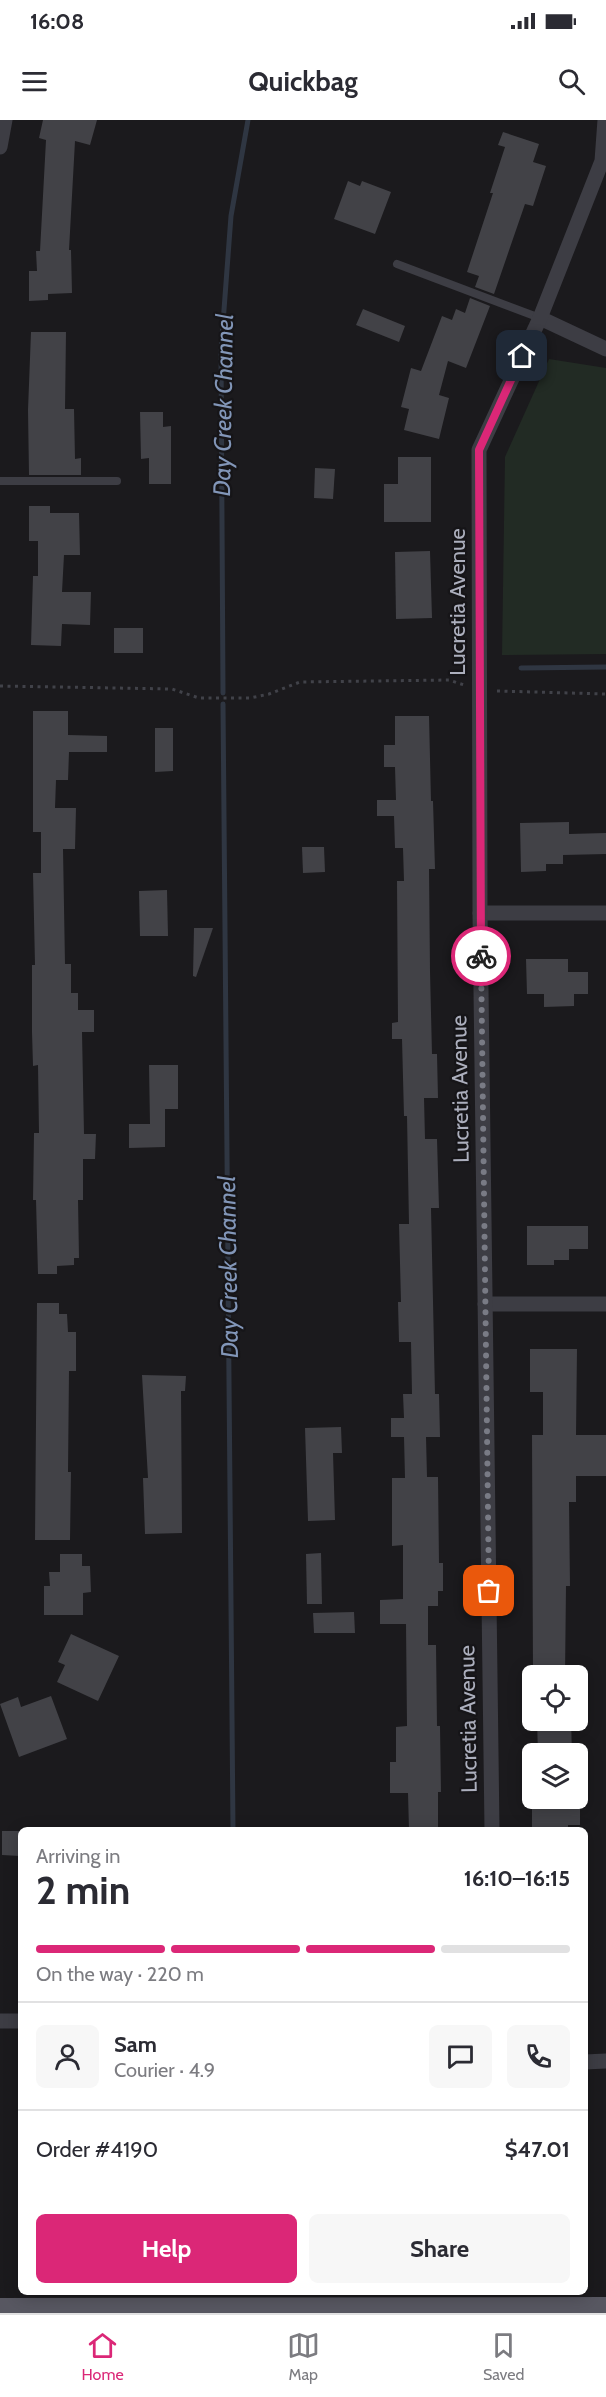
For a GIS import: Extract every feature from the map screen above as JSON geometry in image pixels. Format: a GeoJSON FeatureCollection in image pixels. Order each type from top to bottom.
{"type":"FeatureCollection","features":[{"type":"Feature","properties":{"kind":"main road"},"geometry":{"type":"LineString","coordinates":[[0,2309],[187,2307],[305,2309],[485,2300],[606,2308]]}},
{"type":"Feature","properties":{"kind":"street"},"geometry":{"type":"LineString","coordinates":[[0,147],[5,120]]}},
{"type":"Feature","properties":{"kind":"street","name":"Lucretia Avenue"},"geometry":{"type":"LineString","coordinates":[[492,1827],[480,913],[479,450],[540,318],[602,161],[605,120]]}},
{"type":"Feature","properties":{"kind":"street"},"geometry":{"type":"LineString","coordinates":[[540,318],[606,349]]}},
{"type":"Feature","properties":{"kind":"street"},"geometry":{"type":"LineString","coordinates":[[480,913],[606,913]]}},
{"type":"Feature","properties":{"kind":"street"},"geometry":{"type":"LineString","coordinates":[[485,1304],[606,1304]]}},
{"type":"Feature","properties":{"kind":"street"},"geometry":{"type":"LineString","coordinates":[[0,2021],[18,2021]]}},
{"type":"Feature","properties":{"kind":"street"},"geometry":{"type":"LineString","coordinates":[[588,2062],[606,2061]]}},
{"type":"Feature","properties":{"kind":"lane"},"geometry":{"type":"LineString","coordinates":[[397,264],[540,318]]}},
{"type":"Feature","properties":{"kind":"lane"},"geometry":{"type":"LineString","coordinates":[[0,481],[117,480]]}},
{"type":"Feature","properties":{"kind":"path"},"geometry":{"type":"LineString","coordinates":[[0,686],[172,689],[199,698],[250,698],[269,694],[300,682],[449,680],[479,689],[519,693],[606,694]]}},
{"type":"Feature","properties":{"kind":"shaded area"},"geometry":{"type":"Polygon","coordinates":[[[549,359],[606,368],[606,654],[502,655],[505,457],[549,359]]]}},
{"type":"Feature","properties":{"kind":"building"},"geometry":{"type":"Polygon","coordinates":[[[43,120],[97,120],[90,145],[75,141],[69,250],[71,250],[72,293],[48,294],[48,300],[29,301],[29,271],[37,271],[36,251],[40,251],[46,140],[39,138],[43,120]]]}},
{"type":"Feature","properties":{"kind":"building"},"geometry":{"type":"Polygon","coordinates":[[[503,132],[539,144],[533,162],[546,166],[533,206],[525,204],[494,294],[475,287],[479,276],[467,272],[493,193],[490,193],[505,147],[498,145],[503,132]]]}},
{"type":"Feature","properties":{"kind":"building"},"geometry":{"type":"Polygon","coordinates":[[[348,181],[360,186],[362,181],[391,192],[375,234],[334,219],[348,181]]]}},
{"type":"Feature","properties":{"kind":"building"},"geometry":{"type":"Polygon","coordinates":[[[470,298],[490,306],[466,368],[448,361],[439,395],[449,398],[439,439],[404,430],[409,409],[401,407],[411,368],[421,371],[442,316],[452,320],[456,309],[465,313],[470,298]]]}},
{"type":"Feature","properties":{"kind":"building"},"geometry":{"type":"Polygon","coordinates":[[[363,309],[405,326],[399,342],[356,325],[363,309]]]}},
{"type":"Feature","properties":{"kind":"building"},"geometry":{"type":"Polygon","coordinates":[[[31,332],[66,332],[65,409],[74,409],[75,459],[81,458],[81,475],[29,475],[28,410],[31,332]]]}},
{"type":"Feature","properties":{"kind":"building"},"geometry":{"type":"Polygon","coordinates":[[[140,412],[163,412],[163,427],[171,426],[171,484],[149,484],[149,458],[141,459],[140,412]]]}},
{"type":"Feature","properties":{"kind":"building"},"geometry":{"type":"Polygon","coordinates":[[[398,457],[431,457],[431,522],[384,522],[384,484],[398,484],[398,457]]]}},
{"type":"Feature","properties":{"kind":"building"},"geometry":{"type":"Polygon","coordinates":[[[315,468],[335,469],[333,499],[314,498],[315,468]]]}},
{"type":"Feature","properties":{"kind":"building"},"geometry":{"type":"Polygon","coordinates":[[[29,506],[50,506],[50,513],[79,513],[80,555],[64,555],[62,592],[91,592],[90,625],[62,624],[61,646],[31,645],[33,576],[38,576],[38,541],[29,541],[29,506]]]}},
{"type":"Feature","properties":{"kind":"building"},"geometry":{"type":"Polygon","coordinates":[[[430,551],[432,618],[396,619],[395,552],[430,551]]]}},
{"type":"Feature","properties":{"kind":"building"},"geometry":{"type":"Polygon","coordinates":[[[114,628],[143,628],[143,653],[114,653],[114,628]]]}},
{"type":"Feature","properties":{"kind":"building"},"geometry":{"type":"Polygon","coordinates":[[[33,711],[68,711],[68,735],[107,736],[107,752],[69,752],[68,780],[56,780],[55,808],[76,808],[75,849],[63,849],[65,964],[71,964],[71,993],[78,993],[78,1010],[94,1010],[94,1032],[82,1032],[84,1134],[96,1134],[95,1159],[83,1159],[83,1200],[78,1200],[79,1258],[74,1258],[74,1265],[57,1266],[57,1274],[38,1274],[36,1200],[33,1200],[34,1133],[39,1133],[38,1065],[33,1066],[32,1032],[32,965],[35,965],[33,873],[41,873],[41,832],[33,832],[33,711]]]}},
{"type":"Feature","properties":{"kind":"building"},"geometry":{"type":"Polygon","coordinates":[[[395,716],[429,716],[435,869],[429,869],[430,971],[432,1054],[437,1054],[438,1098],[424,1098],[425,1139],[437,1139],[439,1208],[431,1208],[435,1394],[439,1394],[440,1437],[426,1437],[427,1477],[438,1477],[439,1563],[443,1563],[443,1591],[438,1591],[438,1606],[428,1606],[428,1645],[436,1645],[437,1726],[440,1726],[441,1792],[438,1792],[438,1827],[409,1827],[408,1793],[390,1793],[390,1762],[396,1762],[396,1727],[407,1726],[406,1624],[380,1624],[380,1600],[403,1599],[403,1545],[392,1546],[392,1478],[405,1478],[404,1437],[391,1437],[391,1418],[404,1418],[403,1394],[412,1394],[411,1342],[399,1342],[398,1302],[401,1302],[399,1224],[409,1224],[407,1116],[404,1116],[402,1039],[392,1039],[392,1023],[398,1022],[397,881],[404,881],[403,848],[395,848],[394,816],[377,816],[377,800],[396,800],[395,767],[384,767],[384,745],[395,745],[395,716]]]}},
{"type":"Feature","properties":{"kind":"building"},"geometry":{"type":"Polygon","coordinates":[[[155,728],[173,728],[173,771],[155,772],[155,728]]]}},
{"type":"Feature","properties":{"kind":"building"},"geometry":{"type":"Polygon","coordinates":[[[569,822],[569,834],[606,833],[606,854],[563,855],[563,864],[546,864],[546,871],[521,872],[520,823],[569,822]]]}},
{"type":"Feature","properties":{"kind":"building"},"geometry":{"type":"Polygon","coordinates":[[[302,847],[324,847],[325,872],[303,873],[302,847]]]}},
{"type":"Feature","properties":{"kind":"building"},"geometry":{"type":"Polygon","coordinates":[[[167,890],[168,936],[140,936],[139,891],[167,890]]]}},
{"type":"Feature","properties":{"kind":"building"},"geometry":{"type":"Polygon","coordinates":[[[194,928],[213,928],[196,977],[193,976],[194,928]]]}},
{"type":"Feature","properties":{"kind":"building"},"geometry":{"type":"Polygon","coordinates":[[[526,959],[568,959],[568,972],[588,972],[588,994],[574,994],[574,1006],[544,1007],[544,994],[527,994],[526,959]]]}},
{"type":"Feature","properties":{"kind":"building"},"geometry":{"type":"Polygon","coordinates":[[[149,1065],[178,1065],[178,1109],[165,1109],[165,1147],[129,1148],[129,1124],[150,1124],[149,1065]]]}},
{"type":"Feature","properties":{"kind":"building"},"geometry":{"type":"Polygon","coordinates":[[[527,1226],[588,1226],[588,1249],[569,1249],[569,1260],[554,1260],[554,1265],[527,1265],[527,1226]]]}},
{"type":"Feature","properties":{"kind":"building"},"geometry":{"type":"Polygon","coordinates":[[[37,1303],[59,1303],[59,1314],[67,1314],[68,1332],[76,1332],[76,1371],[69,1371],[70,1540],[35,1540],[37,1303]]]}},
{"type":"Feature","properties":{"kind":"building"},"geometry":{"type":"Polygon","coordinates":[[[530,1349],[577,1349],[576,1435],[606,1435],[606,1476],[576,1476],[576,1502],[569,1502],[570,1586],[566,1586],[565,1665],[533,1665],[532,1435],[543,1435],[543,1392],[530,1392],[530,1349]]]}},
{"type":"Feature","properties":{"kind":"building"},"geometry":{"type":"Polygon","coordinates":[[[142,1375],[186,1376],[185,1391],[181,1391],[182,1533],[145,1534],[143,1478],[148,1478],[142,1375]]]}},
{"type":"Feature","properties":{"kind":"building"},"geometry":{"type":"Polygon","coordinates":[[[341,1427],[342,1453],[333,1453],[335,1520],[308,1521],[305,1428],[341,1427]]]}},
{"type":"Feature","properties":{"kind":"building"},"geometry":{"type":"Polygon","coordinates":[[[321,1553],[322,1604],[307,1604],[306,1554],[321,1553]]]}},
{"type":"Feature","properties":{"kind":"building"},"geometry":{"type":"Polygon","coordinates":[[[60,1554],[82,1554],[82,1566],[90,1566],[91,1592],[83,1593],[83,1615],[44,1615],[44,1586],[50,1586],[49,1572],[60,1572],[60,1554]]]}},
{"type":"Feature","properties":{"kind":"building"},"geometry":{"type":"Polygon","coordinates":[[[354,1612],[355,1633],[314,1633],[313,1613],[354,1612]]]}},
{"type":"Feature","properties":{"kind":"building"},"geometry":{"type":"Polygon","coordinates":[[[71,1634],[119,1656],[98,1701],[57,1682],[65,1665],[58,1662],[71,1634]]]}},
{"type":"Feature","properties":{"kind":"building"},"geometry":{"type":"Polygon","coordinates":[[[51,1696],[67,1739],[19,1757],[0,1704],[18,1697],[21,1707],[51,1696]]]}},
{"type":"Feature","properties":{"kind":"building"},"geometry":{"type":"Polygon","coordinates":[[[537,1731],[571,1731],[572,1743],[538,1743],[537,1731]]]}},
{"type":"Feature","properties":{"kind":"building"},"geometry":{"type":"Polygon","coordinates":[[[532,1809],[580,1809],[580,1825],[532,1827],[532,1809]]]}},
{"type":"Feature","properties":{"kind":"building"},"geometry":{"type":"Polygon","coordinates":[[[2,1831],[18,1831],[18,1856],[2,1855],[2,1831]]]}},
{"type":"Feature","properties":{"kind":"waterway","name":"Day Creek Channel"},"geometry":{"type":"LineString","coordinates":[[223,693],[221,350],[231,216],[248,120]]}},
{"type":"Feature","properties":{"kind":"waterway"},"geometry":{"type":"LineString","coordinates":[[521,668],[606,667]]}},
{"type":"Feature","properties":{"kind":"waterway","name":"Day Creek Channel"},"geometry":{"type":"LineString","coordinates":[[223,704],[233,1827]]}},
{"type":"Feature","properties":{"kind":"way so far"},"geometry":{"type":"LineString","coordinates":[[481,956],[489,1591]]}},
{"type":"Feature","properties":{"kind":"route"},"geometry":{"type":"LineString","coordinates":[[481,956],[479,450],[522,356]]}}]}
